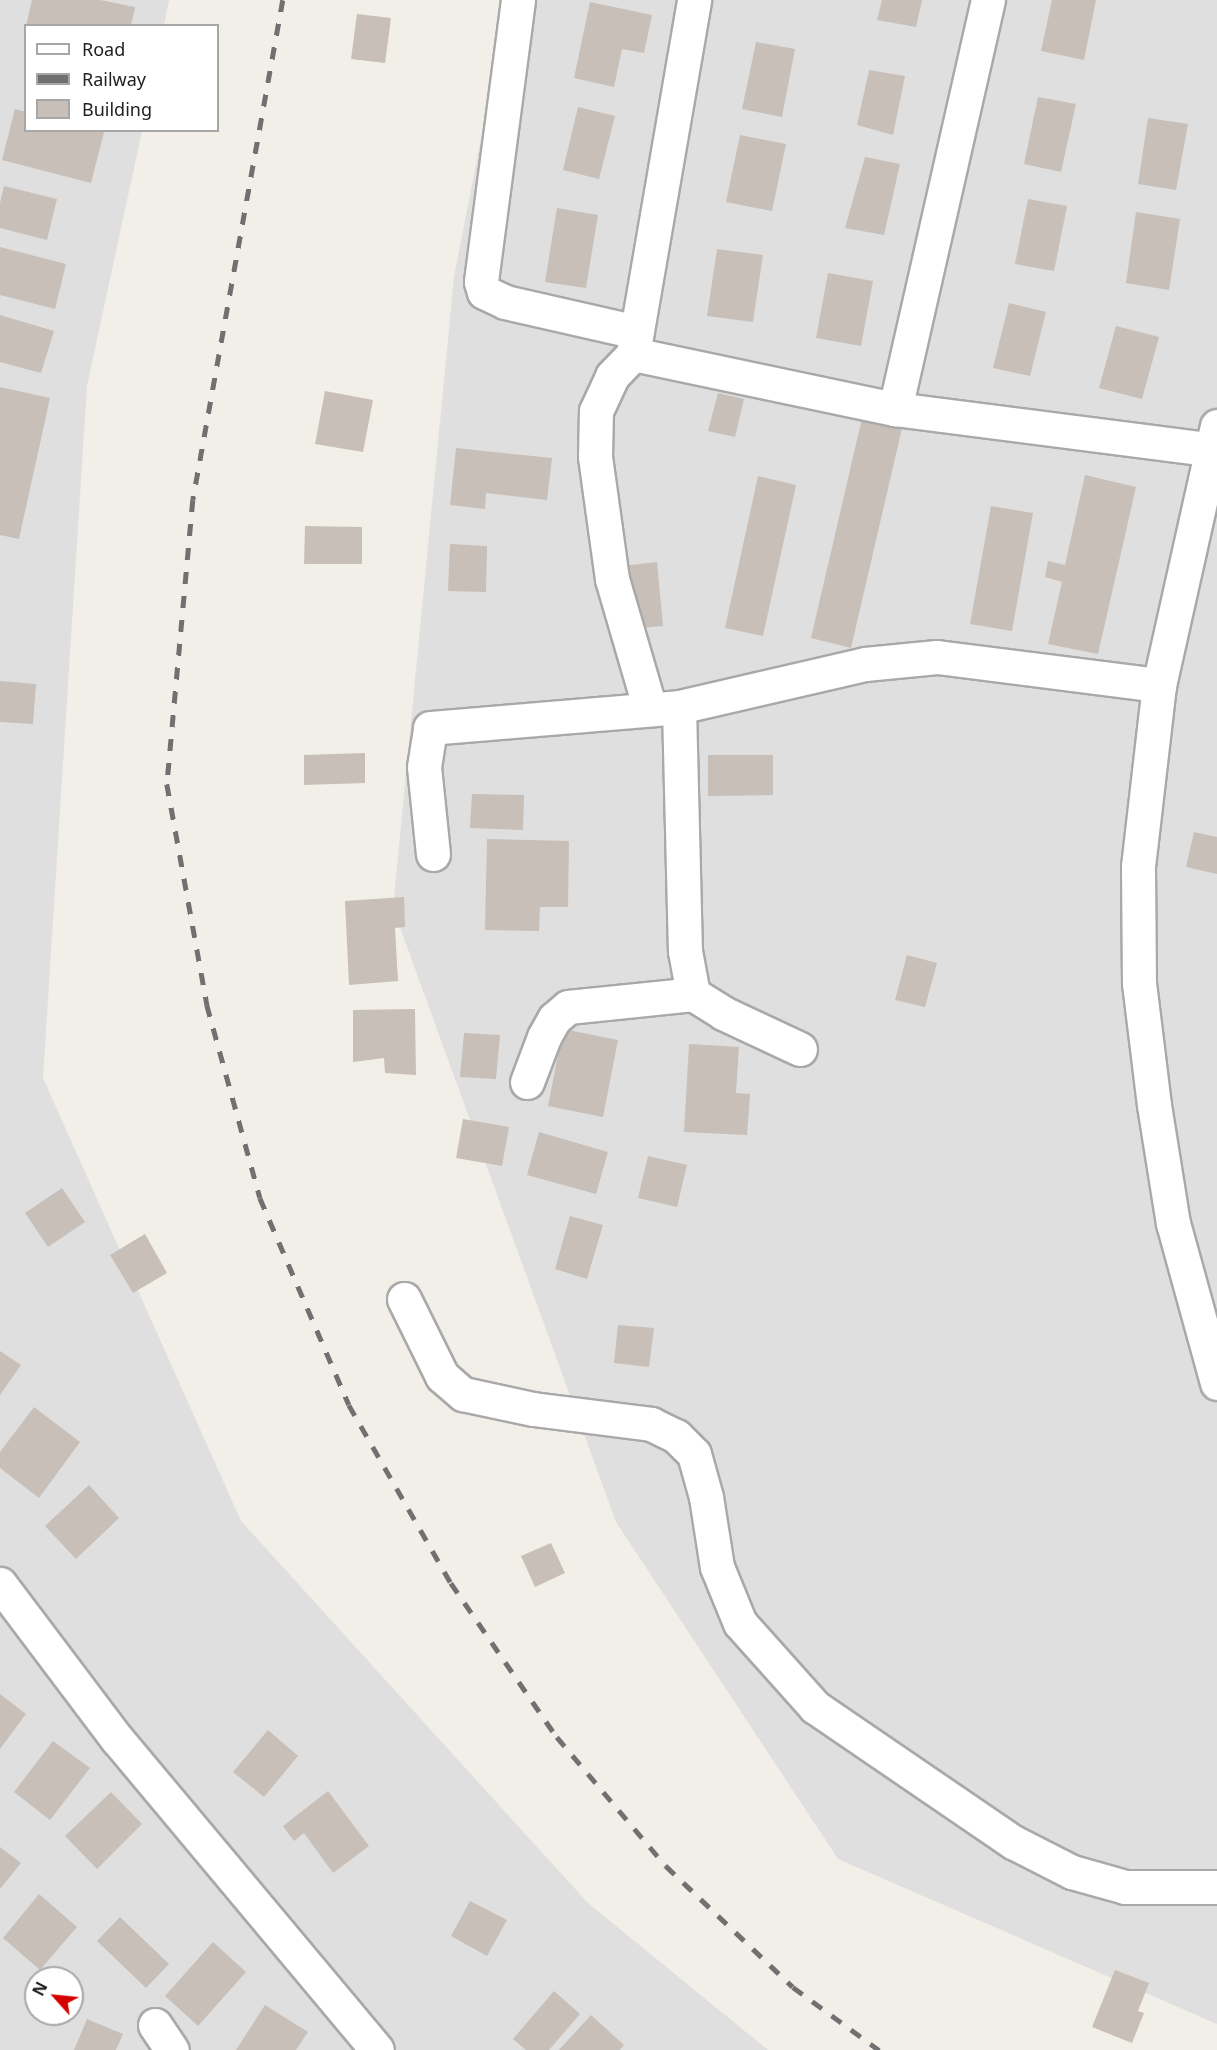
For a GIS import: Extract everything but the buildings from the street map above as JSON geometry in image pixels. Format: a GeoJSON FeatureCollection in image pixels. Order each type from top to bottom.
{"type":"FeatureCollection","features":[{"type":"Feature","properties":{"kind":"street"},"geometry":{"type":"LineString","coordinates":[[518,0],[482,282],[484,292],[505,302],[635,343],[895,409],[1215,438],[1159,685],[1138,867],[1139,983],[1154,1105],[1173,1223],[1217,1383]]}},
{"type":"Feature","properties":{"kind":"street"},"geometry":{"type":"LineString","coordinates":[[693,994],[685,951],[664,708],[612,579],[595,457],[596,411],[612,376],[635,343],[694,0]]}},
{"type":"Feature","properties":{"kind":"street"},"geometry":{"type":"LineString","coordinates":[[895,409],[988,0]]}},
{"type":"Feature","properties":{"kind":"street"},"geometry":{"type":"LineString","coordinates":[[433,854],[424,767],[430,728],[664,708],[864,664],[937,657],[1159,685]]}},
{"type":"Feature","properties":{"kind":"street"},"geometry":{"type":"LineString","coordinates":[[527,1082],[549,1028],[554,1019],[568,1007],[693,994],[723,1013],[800,1049]]}},
{"type":"Feature","properties":{"kind":"street"},"geometry":{"type":"LineString","coordinates":[[404,1299],[442,1376],[464,1395],[533,1409],[651,1424],[676,1436],[694,1454],[706,1497],[717,1567],[740,1623],[815,1707],[1013,1842],[1072,1872],[1125,1887],[1217,1887]]}},
{"type":"Feature","properties":{"kind":"street"},"geometry":{"type":"LineString","coordinates":[[0,1584],[117,1739],[378,2050]]}},
{"type":"Feature","properties":{"kind":"shaded area"},"geometry":{"type":"Polygon","coordinates":[[[0,0],[169,0],[164,24],[24,24],[24,132],[142,132],[87,386],[43,1078],[241,1521],[588,1903],[768,2050],[0,2050],[0,0]]]}},
{"type":"Feature","properties":{"kind":"shaded area"},"geometry":{"type":"Polygon","coordinates":[[[508,0],[1217,0],[1217,2024],[838,1859],[616,1522],[393,908],[454,277],[508,0]]]}},
{"type":"Feature","properties":{"kind":"railway"},"geometry":{"type":"LineString","coordinates":[[283,0],[193,500],[167,784],[207,1005],[260,1198],[349,1405],[451,1583],[557,1737],[666,1866],[793,1987],[879,2050]]}}]}
